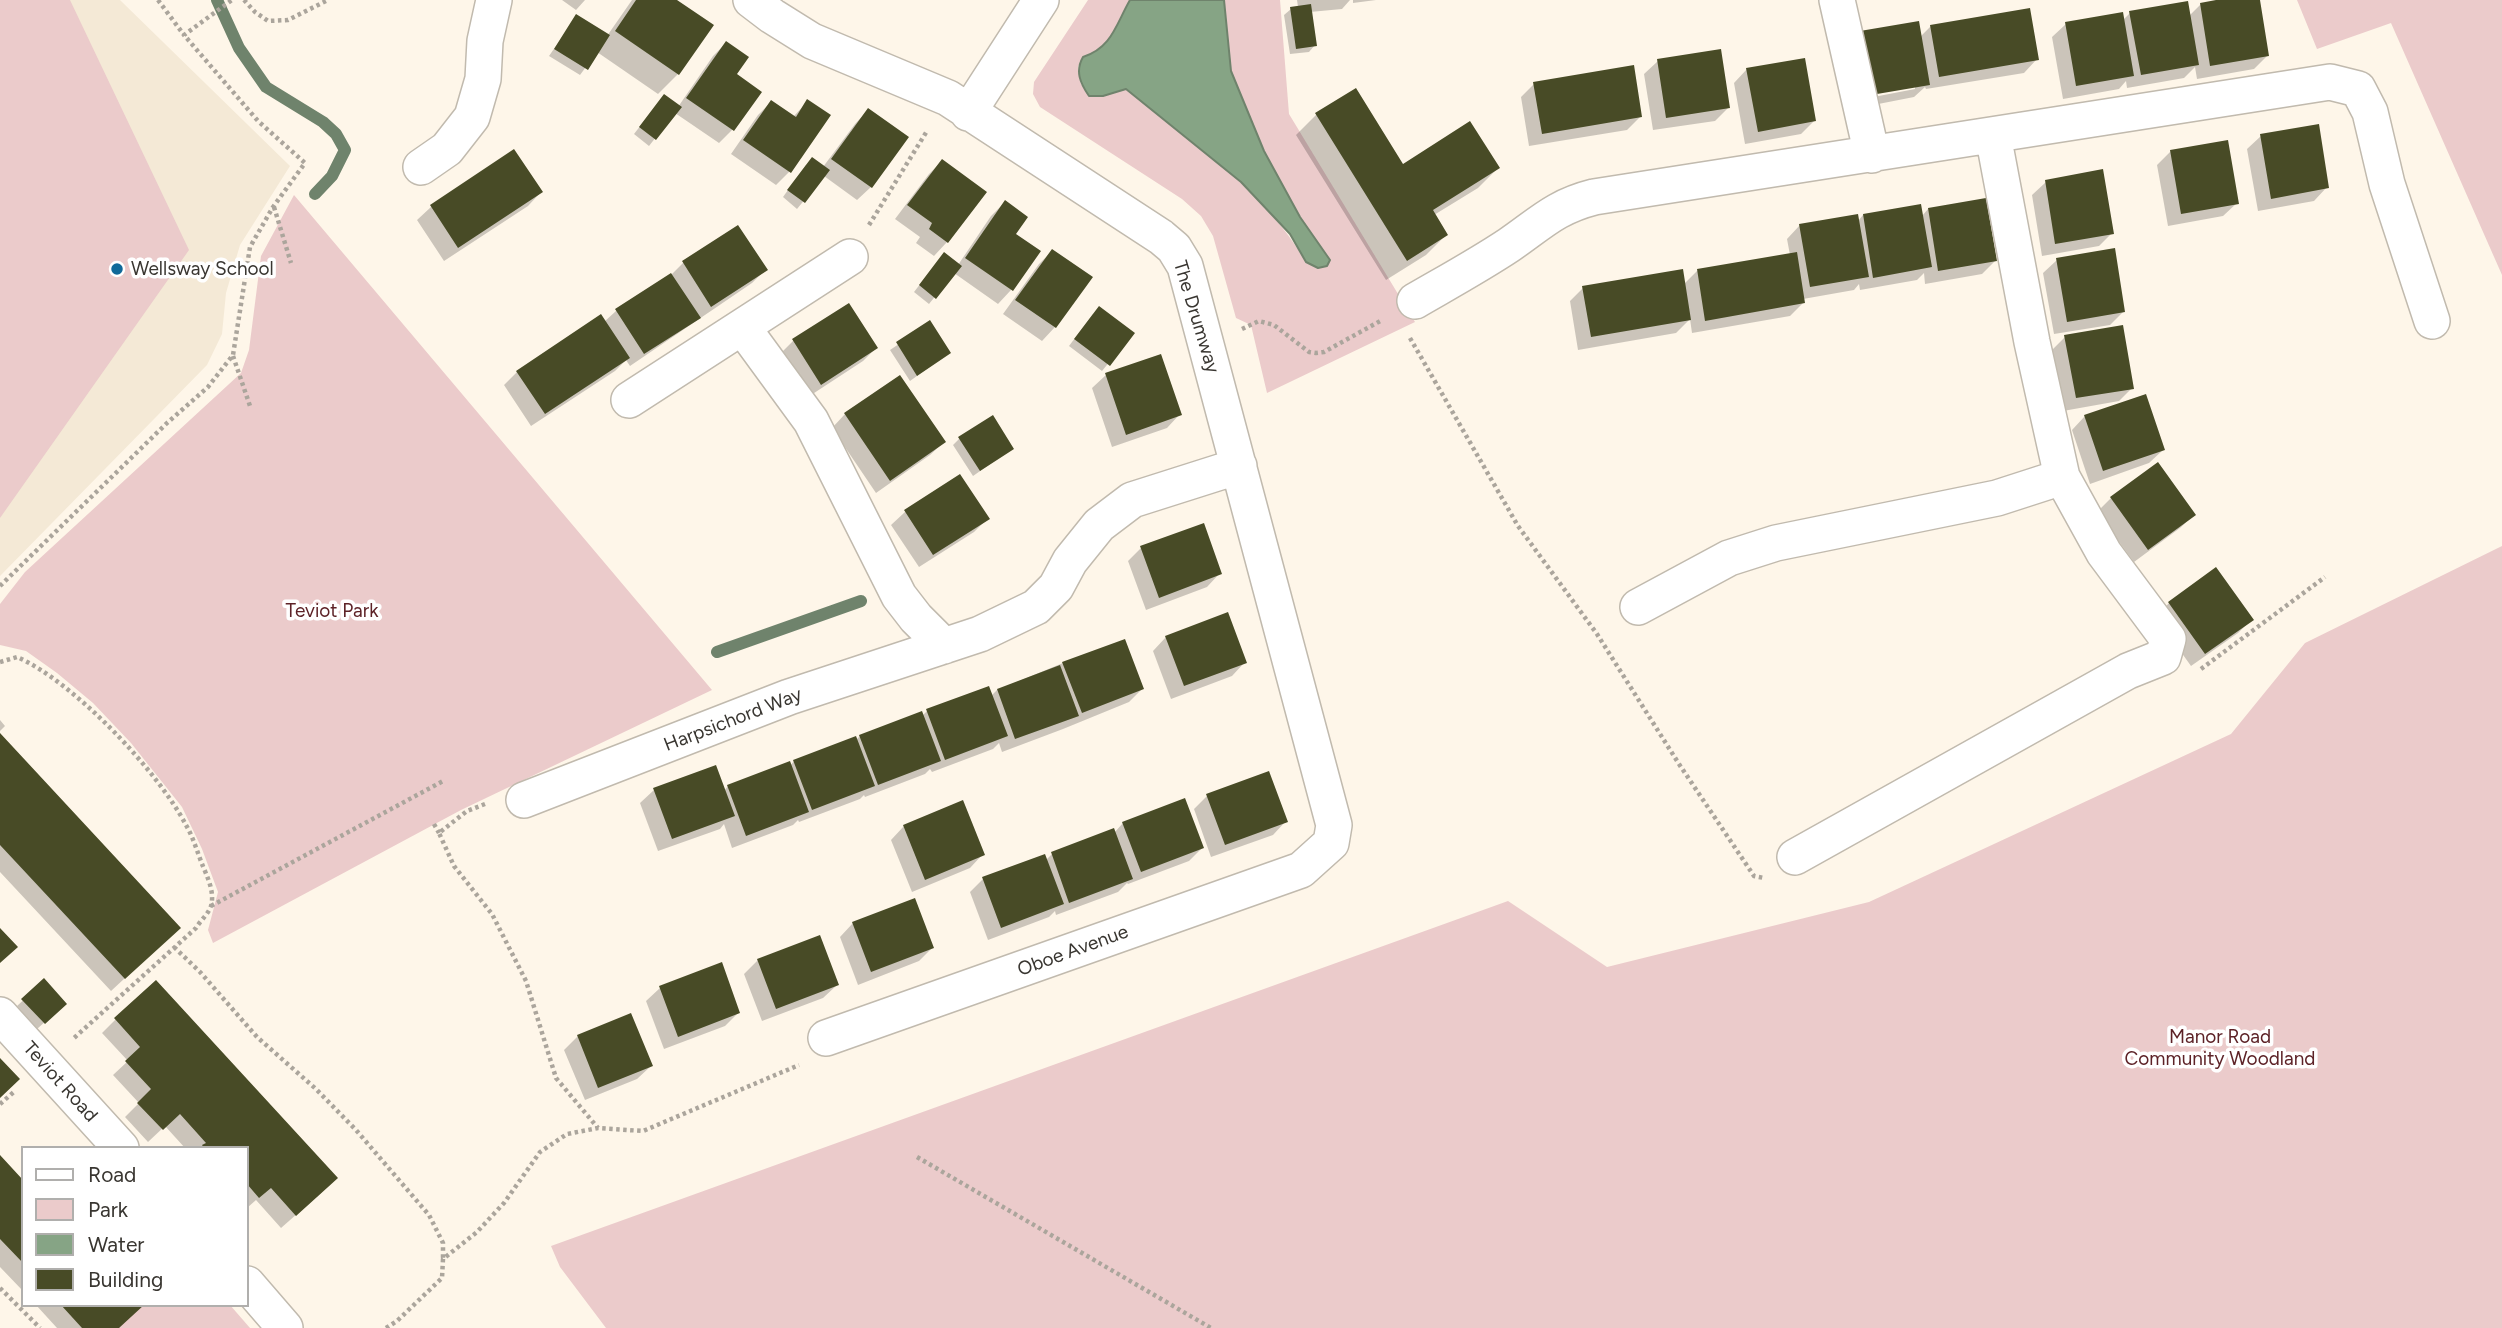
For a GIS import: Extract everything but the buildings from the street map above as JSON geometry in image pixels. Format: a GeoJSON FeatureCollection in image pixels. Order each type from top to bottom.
{"type":"FeatureCollection","features":[{"type":"Feature","properties":{"kind":"street"},"geometry":{"type":"LineString","coordinates":[[421,166],[447,149],[472,117],[483,79],[485,41],[494,0]]}},
{"type":"Feature","properties":{"kind":"street","name":"The Drumway"},"geometry":{"type":"LineString","coordinates":[[751,0],[812,41],[958,105],[1174,248],[1185,266],[1335,825],[1331,843],[1317,858]]}},
{"type":"Feature","properties":{"kind":"street"},"geometry":{"type":"LineString","coordinates":[[958,105],[1041,0]]}},
{"type":"Feature","properties":{"kind":"street"},"geometry":{"type":"LineString","coordinates":[[1837,0],[1872,155]]}},
{"type":"Feature","properties":{"kind":"street"},"geometry":{"type":"LineString","coordinates":[[1405,307],[1509,245],[1546,216],[1570,203],[1594,197],[2330,82],[2358,89],[2370,112],[2388,184],[2432,321]]}},
{"type":"Feature","properties":{"kind":"street"},"geometry":{"type":"LineString","coordinates":[[1785,867],[2128,671],[2163,657],[2168,639],[2104,553],[2062,477],[2032,342],[1993,135]]}},
{"type":"Feature","properties":{"kind":"street"},"geometry":{"type":"LineString","coordinates":[[629,400],[850,257]]}},
{"type":"Feature","properties":{"kind":"street"},"geometry":{"type":"LineString","coordinates":[[743,328],[811,421],[900,596],[916,618],[944,646]]}},
{"type":"Feature","properties":{"kind":"street","name":"Harpsichord Way"},"geometry":{"type":"LineString","coordinates":[[524,800],[789,697],[980,634],[1036,607],[1056,587],[1070,561],[1099,525],[1132,500],[1239,466]]}},
{"type":"Feature","properties":{"kind":"street"},"geometry":{"type":"LineString","coordinates":[[1638,607],[1729,558],[1776,543],[1997,498],[2062,477]]}},
{"type":"Feature","properties":{"kind":"street","name":"Oboe Avenue"},"geometry":{"type":"LineString","coordinates":[[839,1033],[1301,870],[1317,858]]}},
{"type":"Feature","properties":{"kind":"street","name":"Teviot Road"},"geometry":{"type":"LineString","coordinates":[[0,1015],[119,1146]]}},
{"type":"Feature","properties":{"kind":"street"},"geometry":{"type":"LineString","coordinates":[[248,1284],[285,1328]]}},
{"type":"Feature","properties":{"kind":"path"},"geometry":{"type":"LineString","coordinates":[[158,0],[184,35],[258,121],[305,163],[273,206],[250,247],[233,355],[250,406]]}},
{"type":"Feature","properties":{"kind":"path"},"geometry":{"type":"LineString","coordinates":[[184,35],[232,0]]}},
{"type":"Feature","properties":{"kind":"path"},"geometry":{"type":"LineString","coordinates":[[244,0],[268,21],[288,20],[328,0]]}},
{"type":"Feature","properties":{"kind":"path"},"geometry":{"type":"LineString","coordinates":[[850,257],[958,105]]}},
{"type":"Feature","properties":{"kind":"path"},"geometry":{"type":"LineString","coordinates":[[273,206],[290,263]]}},
{"type":"Feature","properties":{"kind":"path"},"geometry":{"type":"LineString","coordinates":[[1206,344],[1259,321],[1274,325],[1309,352],[1324,352],[1405,307],[1518,526],[1597,634],[1754,876],[1785,867]]}},
{"type":"Feature","properties":{"kind":"path"},"geometry":{"type":"LineString","coordinates":[[0,586],[208,387],[233,355]]}},
{"type":"Feature","properties":{"kind":"path"},"geometry":{"type":"LineString","coordinates":[[2197,672],[2325,577]]}},
{"type":"Feature","properties":{"kind":"path"},"geometry":{"type":"LineString","coordinates":[[0,662],[17,657],[32,663],[91,710],[160,785],[187,827],[211,888],[211,906]]}},
{"type":"Feature","properties":{"kind":"path"},"geometry":{"type":"LineString","coordinates":[[0,1104],[196,928],[211,906],[445,780]]}},
{"type":"Feature","properties":{"kind":"path"},"geometry":{"type":"LineString","coordinates":[[439,833],[467,811],[505,795],[524,800]]}},
{"type":"Feature","properties":{"kind":"path"},"geometry":{"type":"LineString","coordinates":[[434,824],[454,866],[492,914],[526,981],[556,1078],[598,1128]]}},
{"type":"Feature","properties":{"kind":"path"},"geometry":{"type":"LineString","coordinates":[[174,947],[200,972],[249,1029],[316,1089],[429,1215],[443,1243],[442,1278],[397,1321],[386,1328]]}},
{"type":"Feature","properties":{"kind":"path"},"geometry":{"type":"LineString","coordinates":[[443,1259],[477,1232],[504,1203],[540,1152],[567,1134],[598,1128],[643,1131],[797,1066],[839,1033]]}},
{"type":"Feature","properties":{"kind":"path"},"geometry":{"type":"LineString","coordinates":[[917,1157],[1211,1328]]}},
{"type":"Feature","properties":{"kind":"path"},"geometry":{"type":"LineString","coordinates":[[0,1288],[40,1328]]}},
{"type":"Feature","properties":{"kind":"shaded area","name":"Wellsway School"},"geometry":{"type":"Polygon","coordinates":[[[0,0],[120,0],[290,166],[240,245],[226,293],[222,334],[207,365],[0,576],[0,0]]]}},
{"type":"Feature","properties":{"kind":"green space"},"geometry":{"type":"Polygon","coordinates":[[[0,0],[70,0],[189,250],[0,518],[0,0]]]}},
{"type":"Feature","properties":{"kind":"green space"},"geometry":{"type":"Polygon","coordinates":[[[1088,0],[1130,0],[1107,44],[1078,66],[1081,84],[1090,96],[1103,96],[1126,89],[1201,147],[1248,189],[1289,236],[1306,262],[1329,260],[1300,217],[1264,151],[1231,71],[1224,0],[1280,0],[1289,114],[1415,322],[1267,393],[1251,325],[1236,318],[1213,236],[1201,216],[1182,199],[1040,107],[1033,94],[1034,82],[1088,0]]]}},
{"type":"Feature","properties":{"kind":"green space"},"geometry":{"type":"Polygon","coordinates":[[[2297,0],[2502,0],[2502,275],[2391,23],[2317,49],[2297,0]]]}},
{"type":"Feature","properties":{"kind":"green space","name":"Teviot Park"},"geometry":{"type":"Polygon","coordinates":[[[294,195],[712,690],[461,810],[213,943],[208,930],[218,892],[182,807],[131,743],[93,703],[26,651],[0,645],[0,604],[25,572],[241,373],[249,350],[261,256],[294,195]]]}},
{"type":"Feature","properties":{"kind":"green space","name":"Manor Road Community Woodland"},"geometry":{"type":"Polygon","coordinates":[[[2502,546],[2502,1328],[606,1328],[560,1267],[551,1246],[1508,901],[1607,967],[1869,902],[2231,734],[2305,643],[2502,546]]]}},
{"type":"Feature","properties":{"kind":"green space"},"geometry":{"type":"Polygon","coordinates":[[[137,1307],[232,1307],[250,1328],[114,1328],[137,1307]]]}},
{"type":"Feature","properties":{"kind":"water"},"geometry":{"type":"Polygon","coordinates":[[[1130,0],[1224,0],[1231,71],[1264,151],[1300,217],[1330,260],[1327,266],[1318,268],[1306,262],[1290,234],[1241,182],[1126,89],[1103,96],[1089,96],[1080,77],[1079,67],[1083,57],[1101,48],[1107,41],[1130,0]]]}},
{"type":"Feature","properties":{"kind":"waterway"},"geometry":{"type":"LineString","coordinates":[[217,0],[239,48],[266,87],[323,122],[336,134],[345,150],[332,176],[315,194]]}},
{"type":"Feature","properties":{"kind":"waterway"},"geometry":{"type":"LineString","coordinates":[[717,652],[861,601]]}},
{"type":"Feature","properties":{"kind":"place","name":"Wellsway School"},"geometry":{"type":"Point","coordinates":[117,269]}}]}
